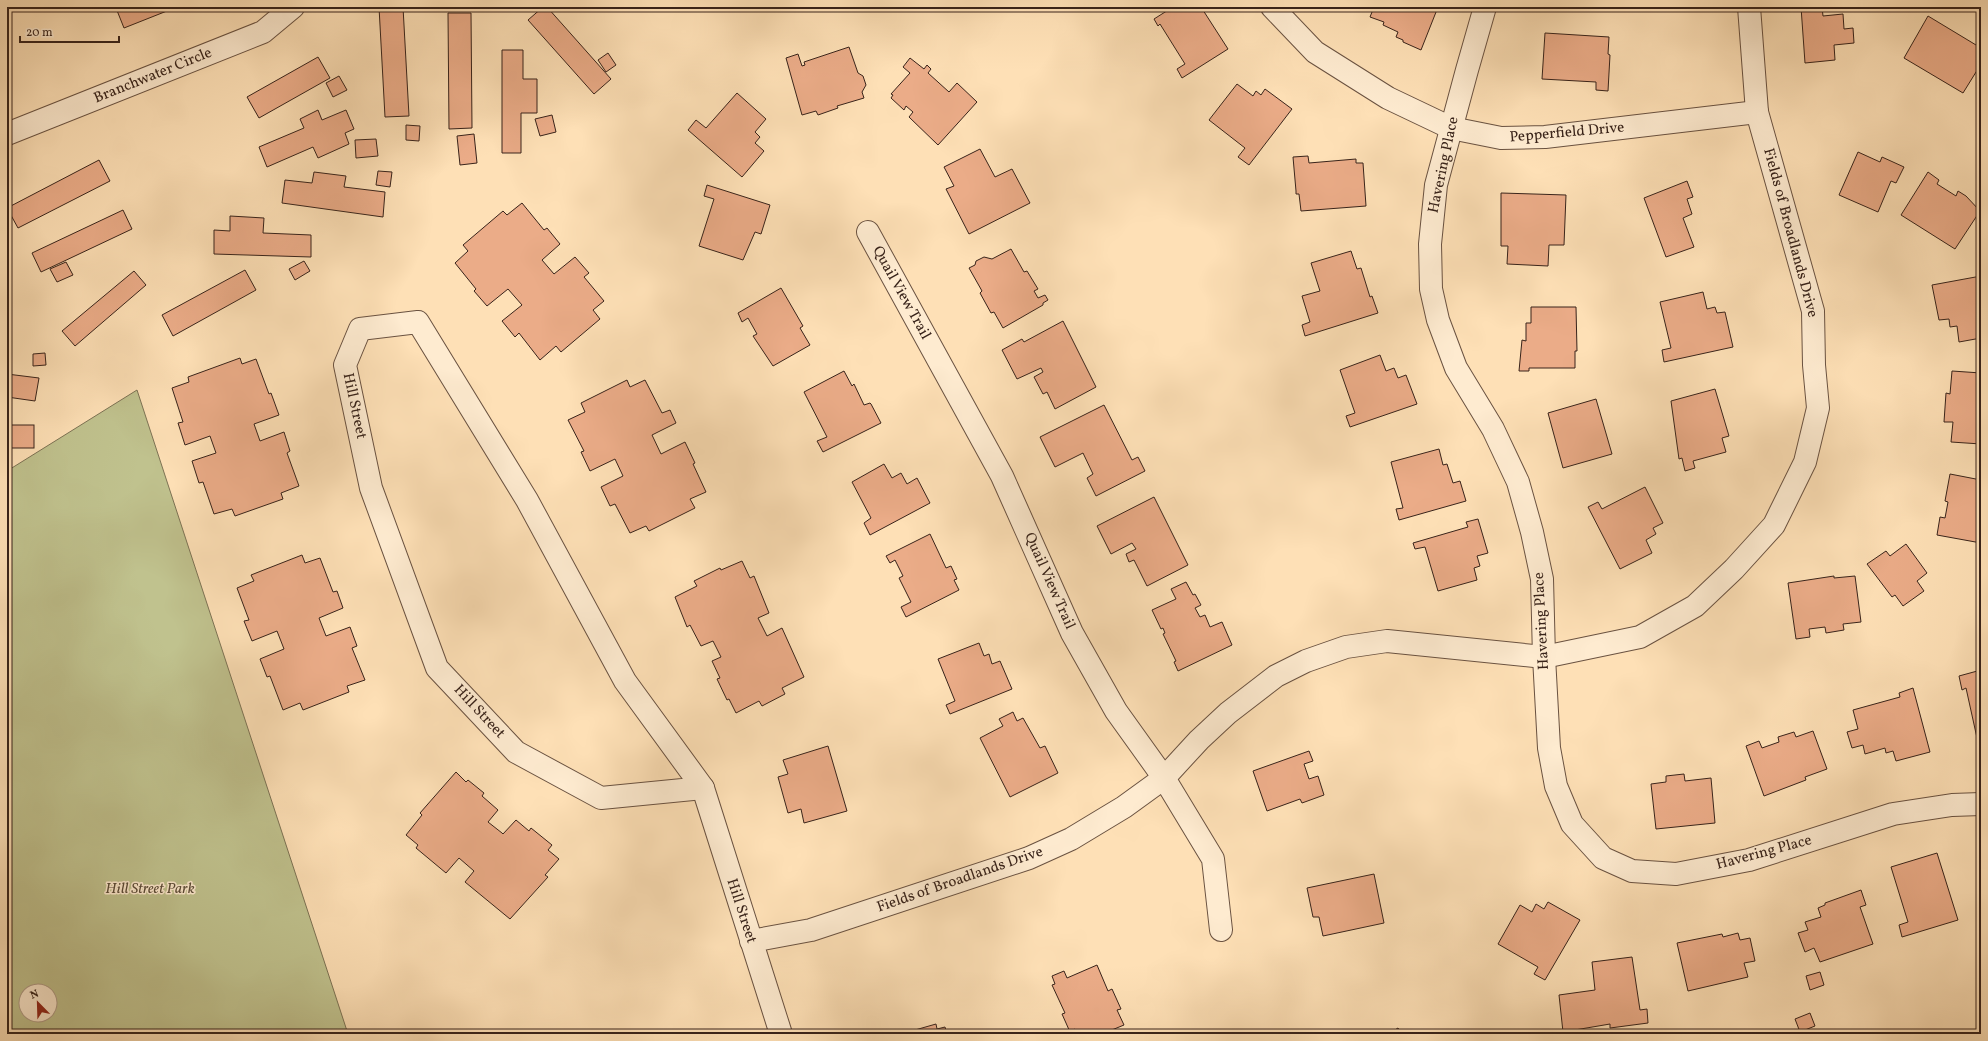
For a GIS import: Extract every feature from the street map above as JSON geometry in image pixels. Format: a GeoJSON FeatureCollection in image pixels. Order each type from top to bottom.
{"type":"FeatureCollection","features":[{"type":"Feature","properties":{"kind":"street","name":"Branchwater Circle"},"geometry":{"type":"LineString","coordinates":[[7,134],[263,32],[292,7]]}},
{"type":"Feature","properties":{"kind":"street","name":"Pepperfield Drive"},"geometry":{"type":"LineString","coordinates":[[1272,7],[1315,52],[1388,98],[1451,128],[1501,138],[1545,137],[1757,112]]}},
{"type":"Feature","properties":{"kind":"street","name":"Havering Place"},"geometry":{"type":"LineString","coordinates":[[1485,7],[1451,128],[1436,193],[1430,244],[1431,289],[1438,320],[1456,368],[1493,429],[1518,482],[1532,532],[1542,578],[1544,657],[1549,748],[1556,786],[1572,824],[1603,858],[1632,871],[1676,874],[1749,860],[1893,814],[1952,805],[1981,804]]}},
{"type":"Feature","properties":{"kind":"street","name":"Fields of Broadlands Drive"},"geometry":{"type":"LineString","coordinates":[[751,941],[811,930],[1029,858],[1071,839],[1124,806],[1164,778],[1199,740],[1228,713],[1276,676],[1306,660],[1346,647],[1388,641],[1544,657],[1640,637],[1695,606],[1734,569],[1774,526],[1805,462],[1818,408],[1814,311],[1757,112],[1749,7]]}},
{"type":"Feature","properties":{"kind":"street","name":"Quail View Trail"},"geometry":{"type":"LineString","coordinates":[[868,232],[1002,476],[1072,634],[1116,711],[1164,778],[1212,860],[1221,930]]}},
{"type":"Feature","properties":{"kind":"street","name":"Hill Street"},"geometry":{"type":"LineString","coordinates":[[703,788],[601,798],[516,752],[438,668],[371,488],[345,365],[360,329],[418,322],[527,500],[625,680],[703,788],[781,1034]]}},
{"type":"Feature","properties":{"kind":"green space","name":"Hill Street Park"},"geometry":{"type":"Polygon","coordinates":[[[137,390],[348,1034],[7,1034],[7,471],[137,390]]]}},
{"type":"Feature","properties":{"kind":"building"},"geometry":{"type":"Polygon","coordinates":[[[177,7],[124,28],[116,8],[177,7]]]}},
{"type":"Feature","properties":{"kind":"building"},"geometry":{"type":"Polygon","coordinates":[[[379,7],[403,7],[409,116],[385,117],[379,7]]]}},
{"type":"Feature","properties":{"kind":"building"},"geometry":{"type":"Polygon","coordinates":[[[543,7],[547,7],[611,79],[594,94],[528,20],[543,7]]]}},
{"type":"Feature","properties":{"kind":"building"},"geometry":{"type":"Polygon","coordinates":[[[1173,7],[1201,7],[1228,49],[1182,78],[1177,69],[1185,64],[1160,24],[1158,26],[1154,19],[1173,7]]]}},
{"type":"Feature","properties":{"kind":"building"},"geometry":{"type":"Polygon","coordinates":[[[1374,7],[1438,7],[1421,50],[1403,42],[1403,40],[1396,37],[1398,32],[1383,25],[1384,22],[1370,17],[1374,7]]]}},
{"type":"Feature","properties":{"kind":"building"},"geometry":{"type":"Polygon","coordinates":[[[1801,7],[1822,7],[1823,16],[1843,14],[1844,29],[1853,28],[1854,43],[1834,45],[1835,60],[1805,63],[1801,7]]]}},
{"type":"Feature","properties":{"kind":"building"},"geometry":{"type":"Polygon","coordinates":[[[448,13],[471,13],[472,128],[449,129],[448,13]]]}},
{"type":"Feature","properties":{"kind":"building"},"geometry":{"type":"Polygon","coordinates":[[[1928,16],[1981,48],[1981,64],[1963,93],[1904,58],[1928,16]]]}},
{"type":"Feature","properties":{"kind":"building"},"geometry":{"type":"Polygon","coordinates":[[[1545,33],[1609,37],[1608,54],[1610,55],[1608,91],[1596,90],[1596,82],[1542,79],[1545,33]]]}},
{"type":"Feature","properties":{"kind":"building"},"geometry":{"type":"Polygon","coordinates":[[[849,47],[858,73],[863,76],[866,85],[862,92],[864,98],[837,106],[838,108],[818,115],[816,111],[802,115],[786,58],[798,54],[802,66],[805,65],[804,62],[849,47]]]}},
{"type":"Feature","properties":{"kind":"building"},"geometry":{"type":"Polygon","coordinates":[[[502,50],[523,50],[523,79],[537,79],[537,113],[521,113],[521,153],[502,153],[502,50]]]}},
{"type":"Feature","properties":{"kind":"building"},"geometry":{"type":"Polygon","coordinates":[[[608,53],[616,65],[606,72],[598,60],[608,53]]]}},
{"type":"Feature","properties":{"kind":"building"},"geometry":{"type":"Polygon","coordinates":[[[318,57],[330,78],[259,118],[247,97],[318,57]]]}},
{"type":"Feature","properties":{"kind":"building"},"geometry":{"type":"Polygon","coordinates":[[[910,58],[924,69],[927,65],[931,69],[928,73],[949,92],[957,83],[977,102],[938,145],[909,117],[913,112],[906,106],[904,110],[891,98],[893,95],[891,94],[910,73],[903,67],[910,58]]]}},
{"type":"Feature","properties":{"kind":"building"},"geometry":{"type":"Polygon","coordinates":[[[339,76],[347,90],[333,97],[326,83],[339,76]]]}},
{"type":"Feature","properties":{"kind":"building"},"geometry":{"type":"Polygon","coordinates":[[[1237,84],[1253,96],[1256,91],[1261,95],[1265,89],[1292,109],[1249,165],[1238,157],[1245,148],[1209,120],[1237,84]]]}},
{"type":"Feature","properties":{"kind":"building"},"geometry":{"type":"Polygon","coordinates":[[[737,93],[766,119],[755,132],[760,137],[755,143],[764,151],[742,177],[688,130],[696,120],[706,128],[737,93]]]}},
{"type":"Feature","properties":{"kind":"building"},"geometry":{"type":"Polygon","coordinates":[[[318,110],[322,120],[346,110],[354,129],[345,133],[349,144],[318,158],[313,147],[267,167],[259,147],[304,128],[300,119],[318,110]]]}},
{"type":"Feature","properties":{"kind":"building"},"geometry":{"type":"Polygon","coordinates":[[[552,115],[556,132],[540,136],[535,119],[552,115]]]}},
{"type":"Feature","properties":{"kind":"building"},"geometry":{"type":"Polygon","coordinates":[[[406,125],[420,126],[419,141],[406,140],[406,125]]]}},
{"type":"Feature","properties":{"kind":"building"},"geometry":{"type":"Polygon","coordinates":[[[474,134],[477,163],[460,165],[457,136],[474,134]]]}},
{"type":"Feature","properties":{"kind":"building"},"geometry":{"type":"Polygon","coordinates":[[[376,139],[378,156],[356,158],[355,140],[376,139]]]}},
{"type":"Feature","properties":{"kind":"building"},"geometry":{"type":"Polygon","coordinates":[[[980,149],[995,177],[1012,169],[1030,203],[969,234],[946,189],[954,186],[944,167],[980,149]]]}},
{"type":"Feature","properties":{"kind":"building"},"geometry":{"type":"Polygon","coordinates":[[[1858,152],[1880,162],[1882,157],[1904,167],[1896,183],[1891,181],[1878,212],[1839,195],[1858,152]]]}},
{"type":"Feature","properties":{"kind":"building"},"geometry":{"type":"Polygon","coordinates":[[[1308,156],[1309,163],[1356,159],[1356,163],[1363,163],[1366,206],[1301,211],[1299,194],[1296,194],[1293,157],[1308,156]]]}},
{"type":"Feature","properties":{"kind":"building"},"geometry":{"type":"Polygon","coordinates":[[[99,160],[110,181],[18,228],[7,208],[99,160]]]}},
{"type":"Feature","properties":{"kind":"building"},"geometry":{"type":"Polygon","coordinates":[[[378,171],[392,172],[390,187],[376,185],[378,171]]]}},
{"type":"Feature","properties":{"kind":"building"},"geometry":{"type":"Polygon","coordinates":[[[314,172],[346,176],[344,187],[385,192],[383,217],[282,203],[285,180],[312,183],[314,172]]]}},
{"type":"Feature","properties":{"kind":"building"},"geometry":{"type":"Polygon","coordinates":[[[1928,172],[1939,180],[1937,184],[1956,196],[1958,191],[1966,196],[1980,211],[1955,249],[1901,215],[1928,172]]]}},
{"type":"Feature","properties":{"kind":"building"},"geometry":{"type":"Polygon","coordinates":[[[1687,181],[1693,197],[1687,199],[1692,214],[1683,218],[1694,247],[1666,257],[1644,198],[1687,181]]]}},
{"type":"Feature","properties":{"kind":"building"},"geometry":{"type":"Polygon","coordinates":[[[707,185],[770,205],[761,234],[755,232],[743,260],[699,246],[714,199],[704,196],[707,185]]]}},
{"type":"Feature","properties":{"kind":"building"},"geometry":{"type":"Polygon","coordinates":[[[1501,193],[1566,195],[1564,245],[1549,245],[1548,266],[1507,264],[1508,246],[1501,246],[1501,193]]]}},
{"type":"Feature","properties":{"kind":"building"},"geometry":{"type":"Polygon","coordinates":[[[522,203],[544,230],[547,228],[560,244],[542,260],[554,274],[575,257],[589,273],[584,277],[604,301],[593,310],[600,319],[561,352],[556,346],[540,360],[519,333],[515,337],[502,321],[522,305],[508,289],[487,306],[474,291],[476,289],[455,263],[468,251],[463,245],[503,211],[507,215],[522,203]]]}},
{"type":"Feature","properties":{"kind":"building"},"geometry":{"type":"Polygon","coordinates":[[[123,210],[132,229],[41,272],[32,253],[123,210]]]}},
{"type":"Feature","properties":{"kind":"building"},"geometry":{"type":"Polygon","coordinates":[[[230,216],[264,218],[263,233],[311,235],[311,257],[214,254],[214,230],[230,231],[230,216]]]}},
{"type":"Feature","properties":{"kind":"building"},"geometry":{"type":"Polygon","coordinates":[[[1011,249],[1024,272],[1027,271],[1038,289],[1034,291],[1038,298],[1045,295],[1048,300],[1043,303],[1043,305],[1003,328],[994,312],[991,313],[980,293],[982,291],[969,268],[975,265],[976,261],[984,257],[992,259],[1011,249]]]}},
{"type":"Feature","properties":{"kind":"building"},"geometry":{"type":"Polygon","coordinates":[[[1351,251],[1357,269],[1361,268],[1370,297],[1372,296],[1378,313],[1305,336],[1302,325],[1310,322],[1302,296],[1320,291],[1311,263],[1351,251]]]}},
{"type":"Feature","properties":{"kind":"building"},"geometry":{"type":"Polygon","coordinates":[[[304,261],[310,271],[295,280],[289,269],[304,261]]]}},
{"type":"Feature","properties":{"kind":"building"},"geometry":{"type":"Polygon","coordinates":[[[66,262],[73,275],[57,282],[50,269],[66,262]]]}},
{"type":"Feature","properties":{"kind":"building"},"geometry":{"type":"Polygon","coordinates":[[[245,270],[256,290],[173,336],[162,315],[245,270]]]}},
{"type":"Feature","properties":{"kind":"building"},"geometry":{"type":"Polygon","coordinates":[[[134,271],[146,285],[75,346],[62,331],[134,271]]]}},
{"type":"Feature","properties":{"kind":"building"},"geometry":{"type":"Polygon","coordinates":[[[1981,276],[1981,338],[1959,342],[1957,326],[1950,327],[1949,319],[1939,320],[1932,285],[1981,276]]]}},
{"type":"Feature","properties":{"kind":"building"},"geometry":{"type":"Polygon","coordinates":[[[781,288],[803,326],[800,328],[810,345],[773,366],[753,336],[757,334],[748,318],[742,322],[738,313],[781,288]]]}},
{"type":"Feature","properties":{"kind":"building"},"geometry":{"type":"Polygon","coordinates":[[[1703,292],[1707,309],[1715,307],[1717,313],[1725,312],[1733,347],[1664,362],[1662,350],[1671,348],[1660,302],[1703,292]]]}},
{"type":"Feature","properties":{"kind":"building"},"geometry":{"type":"Polygon","coordinates":[[[1531,307],[1576,307],[1577,351],[1575,351],[1575,368],[1529,368],[1529,371],[1519,371],[1522,340],[1526,341],[1526,323],[1531,323],[1531,307]]]}},
{"type":"Feature","properties":{"kind":"building"},"geometry":{"type":"Polygon","coordinates":[[[1063,321],[1096,387],[1055,409],[1047,392],[1043,394],[1034,377],[1043,372],[1041,368],[1017,379],[1002,350],[1022,339],[1024,342],[1063,321]]]}},
{"type":"Feature","properties":{"kind":"building"},"geometry":{"type":"Polygon","coordinates":[[[45,353],[46,365],[33,366],[33,354],[45,353]]]}},
{"type":"Feature","properties":{"kind":"building"},"geometry":{"type":"Polygon","coordinates":[[[1380,355],[1386,371],[1394,368],[1398,378],[1406,375],[1417,404],[1350,427],[1346,416],[1355,413],[1340,370],[1380,355]]]}},
{"type":"Feature","properties":{"kind":"building"},"geometry":{"type":"Polygon","coordinates":[[[240,358],[242,364],[256,359],[269,394],[271,393],[279,415],[254,424],[260,441],[284,432],[290,451],[287,453],[299,486],[281,493],[283,499],[235,516],[232,509],[214,514],[203,482],[199,483],[192,461],[216,453],[210,436],[185,445],[178,423],[183,422],[172,388],[189,382],[188,377],[240,358]]]}},
{"type":"Feature","properties":{"kind":"building"},"geometry":{"type":"Polygon","coordinates":[[[844,371],[852,386],[854,384],[864,405],[871,404],[881,423],[823,452],[817,441],[827,437],[804,392],[844,371]]]}},
{"type":"Feature","properties":{"kind":"building"},"geometry":{"type":"Polygon","coordinates":[[[1952,371],[1981,373],[1981,444],[1951,442],[1953,422],[1944,422],[1946,393],[1950,394],[1952,371]]]}},
{"type":"Feature","properties":{"kind":"building"},"geometry":{"type":"Polygon","coordinates":[[[7,374],[39,378],[35,401],[7,397],[7,374]]]}},
{"type":"Feature","properties":{"kind":"building"},"geometry":{"type":"Polygon","coordinates":[[[627,380],[630,387],[645,380],[662,413],[670,410],[676,423],[652,435],[661,454],[685,442],[706,492],[690,499],[695,508],[649,531],[646,526],[630,533],[615,504],[610,506],[601,487],[623,476],[615,459],[590,471],[581,452],[584,451],[568,420],[585,412],[581,403],[627,380]]]}},
{"type":"Feature","properties":{"kind":"building"},"geometry":{"type":"Polygon","coordinates":[[[1715,389],[1729,436],[1722,438],[1726,452],[1693,461],[1695,468],[1685,471],[1682,458],[1679,459],[1671,401],[1715,389]]]}},
{"type":"Feature","properties":{"kind":"building"},"geometry":{"type":"Polygon","coordinates":[[[1596,399],[1612,454],[1563,468],[1548,413],[1596,399]]]}},
{"type":"Feature","properties":{"kind":"building"},"geometry":{"type":"Polygon","coordinates":[[[1104,405],[1132,460],[1138,457],[1145,471],[1096,496],[1087,478],[1093,474],[1083,453],[1055,467],[1040,437],[1104,405]]]}},
{"type":"Feature","properties":{"kind":"building"},"geometry":{"type":"Polygon","coordinates":[[[7,425],[34,425],[34,448],[7,448],[7,425]]]}},
{"type":"Feature","properties":{"kind":"building"},"geometry":{"type":"Polygon","coordinates":[[[1439,449],[1443,465],[1447,464],[1453,483],[1460,481],[1466,501],[1399,520],[1396,509],[1403,508],[1391,462],[1439,449]]]}},
{"type":"Feature","properties":{"kind":"building"},"geometry":{"type":"Polygon","coordinates":[[[884,464],[892,478],[901,473],[907,484],[917,478],[930,503],[870,535],[864,523],[871,518],[852,482],[884,464]]]}},
{"type":"Feature","properties":{"kind":"building"},"geometry":{"type":"Polygon","coordinates":[[[1950,474],[1981,480],[1981,543],[1937,535],[1940,517],[1945,518],[1948,502],[1945,501],[1950,474]]]}},
{"type":"Feature","properties":{"kind":"building"},"geometry":{"type":"Polygon","coordinates":[[[1645,487],[1663,523],[1653,528],[1656,534],[1646,540],[1652,553],[1620,569],[1588,507],[1598,502],[1602,509],[1645,487]]]}},
{"type":"Feature","properties":{"kind":"building"},"geometry":{"type":"Polygon","coordinates":[[[1154,497],[1188,565],[1147,586],[1134,560],[1129,562],[1126,554],[1136,549],[1132,543],[1111,554],[1097,526],[1154,497]]]}},
{"type":"Feature","properties":{"kind":"building"},"geometry":{"type":"Polygon","coordinates":[[[1478,519],[1488,553],[1477,556],[1480,566],[1474,568],[1477,580],[1438,591],[1425,547],[1415,549],[1413,543],[1468,527],[1466,522],[1478,519]]]}},
{"type":"Feature","properties":{"kind":"building"},"geometry":{"type":"Polygon","coordinates":[[[930,534],[946,568],[951,566],[957,579],[954,580],[959,590],[906,617],[901,607],[911,602],[899,578],[903,576],[895,560],[890,563],[886,556],[930,534]]]}},
{"type":"Feature","properties":{"kind":"building"},"geometry":{"type":"Polygon","coordinates":[[[1906,544],[1927,573],[1917,581],[1924,591],[1903,606],[1895,595],[1892,597],[1867,564],[1886,551],[1890,556],[1906,544]]]}},
{"type":"Feature","properties":{"kind":"building"},"geometry":{"type":"Polygon","coordinates":[[[302,555],[305,563],[320,558],[333,592],[337,591],[343,608],[319,618],[326,636],[350,627],[357,646],[352,648],[365,680],[347,686],[349,692],[303,710],[300,703],[283,710],[270,676],[267,677],[260,659],[284,649],[277,631],[252,641],[244,621],[249,620],[237,588],[254,581],[251,575],[302,555]]]}},
{"type":"Feature","properties":{"kind":"building"},"geometry":{"type":"Polygon","coordinates":[[[742,561],[750,578],[754,576],[769,613],[758,618],[767,636],[782,628],[804,677],[782,688],[785,694],[762,706],[759,701],[736,713],[729,699],[727,700],[717,679],[720,678],[712,661],[721,657],[713,641],[701,646],[690,625],[687,627],[675,597],[697,586],[694,581],[720,568],[721,570],[742,561]]]}},
{"type":"Feature","properties":{"kind":"building"},"geometry":{"type":"Polygon","coordinates":[[[1834,576],[1834,578],[1855,576],[1861,622],[1843,624],[1844,630],[1826,633],[1825,627],[1809,629],[1810,637],[1796,639],[1788,583],[1834,576]]]}},
{"type":"Feature","properties":{"kind":"building"},"geometry":{"type":"Polygon","coordinates":[[[1186,582],[1193,595],[1195,594],[1201,605],[1195,608],[1200,617],[1205,615],[1210,627],[1222,622],[1232,645],[1178,671],[1174,662],[1176,661],[1163,634],[1165,633],[1163,628],[1161,629],[1152,610],[1176,599],[1171,589],[1186,582]]]}},
{"type":"Feature","properties":{"kind":"building"},"geometry":{"type":"Polygon","coordinates":[[[979,643],[984,656],[989,654],[992,664],[1000,661],[1012,689],[950,714],[946,705],[955,701],[938,659],[979,643]]]}},
{"type":"Feature","properties":{"kind":"building"},"geometry":{"type":"Polygon","coordinates":[[[1981,670],[1981,737],[1977,738],[1966,688],[1962,690],[1959,676],[1981,670]]]}},
{"type":"Feature","properties":{"kind":"building"},"geometry":{"type":"Polygon","coordinates":[[[1913,688],[1930,752],[1896,761],[1893,751],[1886,753],[1885,748],[1865,754],[1863,745],[1852,748],[1847,732],[1858,729],[1853,710],[1900,697],[1899,693],[1913,688]]]}},
{"type":"Feature","properties":{"kind":"building"},"geometry":{"type":"Polygon","coordinates":[[[1013,712],[1017,721],[1023,718],[1040,748],[1045,746],[1058,773],[1010,797],[980,738],[1003,726],[999,719],[1013,712]]]}},
{"type":"Feature","properties":{"kind":"building"},"geometry":{"type":"Polygon","coordinates":[[[1813,731],[1827,769],[1805,777],[1806,780],[1764,796],[1746,746],[1759,741],[1762,748],[1779,742],[1778,737],[1794,732],[1796,737],[1813,731]]]}},
{"type":"Feature","properties":{"kind":"building"},"geometry":{"type":"Polygon","coordinates":[[[828,746],[847,811],[804,823],[801,809],[788,813],[778,777],[788,774],[783,760],[828,746]]]}},
{"type":"Feature","properties":{"kind":"building"},"geometry":{"type":"Polygon","coordinates":[[[1309,751],[1313,761],[1304,764],[1309,779],[1318,776],[1324,795],[1302,803],[1300,799],[1267,811],[1253,771],[1309,751]]]}},
{"type":"Feature","properties":{"kind":"building"},"geometry":{"type":"Polygon","coordinates":[[[456,772],[466,782],[468,780],[484,793],[482,796],[498,810],[488,822],[503,834],[516,820],[529,831],[531,828],[552,845],[548,850],[559,859],[545,875],[548,877],[510,919],[465,882],[474,871],[459,858],[446,873],[416,848],[418,845],[406,835],[422,815],[420,813],[456,772]]]}},
{"type":"Feature","properties":{"kind":"building"},"geometry":{"type":"Polygon","coordinates":[[[1684,774],[1685,781],[1711,778],[1715,823],[1656,829],[1651,784],[1666,782],[1666,776],[1684,774]]]}},
{"type":"Feature","properties":{"kind":"building"},"geometry":{"type":"Polygon","coordinates":[[[1937,853],[1958,920],[1902,937],[1899,925],[1908,922],[1891,867],[1937,853]]]}},
{"type":"Feature","properties":{"kind":"building"},"geometry":{"type":"Polygon","coordinates":[[[1374,874],[1384,923],[1323,936],[1319,917],[1313,917],[1307,888],[1374,874]]]}},
{"type":"Feature","properties":{"kind":"building"},"geometry":{"type":"Polygon","coordinates":[[[1861,890],[1866,905],[1860,907],[1873,944],[1820,962],[1814,948],[1805,952],[1798,933],[1808,930],[1805,922],[1821,917],[1818,908],[1825,905],[1825,903],[1861,890]]]}},
{"type":"Feature","properties":{"kind":"building"},"geometry":{"type":"Polygon","coordinates":[[[1548,902],[1580,920],[1545,980],[1534,974],[1538,967],[1498,944],[1520,905],[1532,912],[1536,904],[1544,909],[1548,902]]]}},
{"type":"Feature","properties":{"kind":"building"},"geometry":{"type":"Polygon","coordinates":[[[1738,933],[1740,940],[1750,938],[1755,961],[1744,963],[1748,977],[1688,991],[1677,943],[1722,934],[1723,937],[1738,933]]]}},
{"type":"Feature","properties":{"kind":"building"},"geometry":{"type":"Polygon","coordinates":[[[1632,957],[1640,1010],[1647,1009],[1648,1023],[1610,1028],[1610,1024],[1563,1032],[1559,995],[1595,990],[1592,962],[1632,957]]]}},
{"type":"Feature","properties":{"kind":"building"},"geometry":{"type":"Polygon","coordinates":[[[1097,965],[1108,991],[1112,989],[1121,1009],[1117,1010],[1124,1025],[1102,1034],[1077,1034],[1075,1029],[1070,1032],[1062,1014],[1065,1013],[1052,985],[1055,984],[1052,976],[1064,971],[1067,978],[1097,965]]]}},
{"type":"Feature","properties":{"kind":"building"},"geometry":{"type":"Polygon","coordinates":[[[1820,972],[1824,985],[1810,990],[1806,976],[1820,972]]]}},
{"type":"Feature","properties":{"kind":"building"},"geometry":{"type":"Polygon","coordinates":[[[1810,1013],[1815,1026],[1800,1032],[1795,1019],[1810,1013]]]}},
{"type":"Feature","properties":{"kind":"building"},"geometry":{"type":"Polygon","coordinates":[[[936,1024],[937,1029],[945,1027],[947,1034],[901,1034],[936,1024]]]}},
{"type":"Feature","properties":{"kind":"building"},"geometry":{"type":"Polygon","coordinates":[[[1398,1028],[1402,1034],[1388,1034],[1398,1028]]]}}]}
